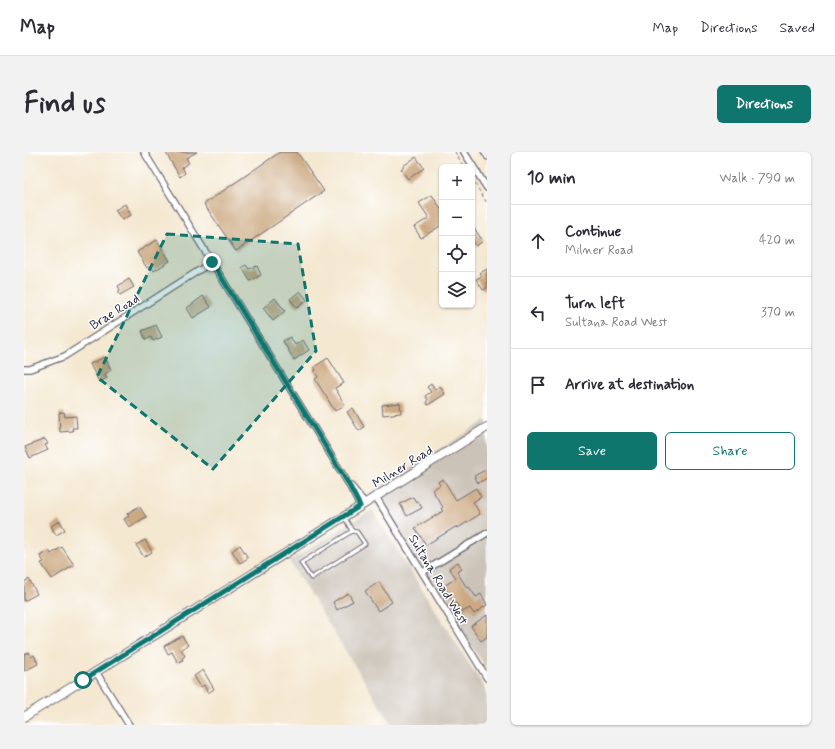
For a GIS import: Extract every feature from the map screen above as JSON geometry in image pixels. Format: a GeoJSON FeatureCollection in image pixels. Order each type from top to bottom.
{"type":"FeatureCollection","features":[{"type":"Feature","properties":{"kind":"street"},"geometry":{"type":"LineString","coordinates":[[144,152],[362,505]]}},
{"type":"Feature","properties":{"kind":"street"},"geometry":{"type":"LineString","coordinates":[[464,152],[487,188]]}},
{"type":"Feature","properties":{"kind":"street","name":"Brae Road"},"geometry":{"type":"LineString","coordinates":[[24,369],[30,369],[65,356],[212,262]]}},
{"type":"Feature","properties":{"kind":"street","name":"Milner Road"},"geometry":{"type":"LineString","coordinates":[[24,717],[487,427]]}},
{"type":"Feature","properties":{"kind":"street","name":"Sultana Road West"},"geometry":{"type":"LineString","coordinates":[[376,497],[423,572],[486,678]]}},
{"type":"Feature","properties":{"kind":"street"},"geometry":{"type":"LineString","coordinates":[[423,572],[487,533]]}},
{"type":"Feature","properties":{"kind":"street"},"geometry":{"type":"LineString","coordinates":[[96,672],[130,725]]}},
{"type":"Feature","properties":{"kind":"lane"},"geometry":{"type":"LineString","coordinates":[[483,152],[487,158]]}},
{"type":"Feature","properties":{"kind":"lane"},"geometry":{"type":"LineString","coordinates":[[344,516],[352,531],[357,532],[365,544],[311,578],[301,563],[352,531]]}},
{"type":"Feature","properties":{"kind":"path"},"geometry":{"type":"LineString","coordinates":[[455,152],[462,164]]}},
{"type":"Feature","properties":{"kind":"path"},"geometry":{"type":"LineString","coordinates":[[475,185],[487,204]]}},
{"type":"Feature","properties":{"kind":"highlighted area"},"geometry":{"type":"Polygon","coordinates":[[[167,234],[298,244],[316,351],[213,469],[97,377],[167,234]]]}},
{"type":"Feature","properties":{"kind":"shaded area"},"geometry":{"type":"Polygon","coordinates":[[[487,420],[487,669],[369,494],[487,420]]]}},
{"type":"Feature","properties":{"kind":"shaded area"},"geometry":{"type":"Polygon","coordinates":[[[372,510],[485,689],[487,696],[487,722],[482,725],[392,725],[289,561],[372,510]]]}},
{"type":"Feature","properties":{"kind":"building"},"geometry":{"type":"Polygon","coordinates":[[[197,152],[186,158],[189,163],[182,167],[185,173],[180,177],[166,153],[197,152]]]}},
{"type":"Feature","properties":{"kind":"building"},"geometry":{"type":"Polygon","coordinates":[[[280,152],[297,152],[324,191],[236,251],[204,204],[280,152]]]}},
{"type":"Feature","properties":{"kind":"building"},"geometry":{"type":"Polygon","coordinates":[[[416,157],[424,168],[408,179],[401,169],[416,157]]]}},
{"type":"Feature","properties":{"kind":"building"},"geometry":{"type":"Polygon","coordinates":[[[432,195],[439,206],[439,227],[421,238],[414,227],[429,218],[419,203],[432,195]]]}},
{"type":"Feature","properties":{"kind":"building"},"geometry":{"type":"Polygon","coordinates":[[[125,204],[131,215],[122,220],[115,210],[125,204]]]}},
{"type":"Feature","properties":{"kind":"building"},"geometry":{"type":"Polygon","coordinates":[[[475,229],[483,241],[476,246],[475,244],[475,229]]]}},
{"type":"Feature","properties":{"kind":"building"},"geometry":{"type":"Polygon","coordinates":[[[157,240],[170,261],[154,271],[151,266],[147,268],[137,252],[157,240]]]}},
{"type":"Feature","properties":{"kind":"building"},"geometry":{"type":"Polygon","coordinates":[[[246,265],[249,269],[257,266],[261,275],[250,281],[242,267],[246,265]]]}},
{"type":"Feature","properties":{"kind":"building"},"geometry":{"type":"Polygon","coordinates":[[[487,269],[487,288],[483,290],[476,279],[482,276],[480,273],[487,269]]]}},
{"type":"Feature","properties":{"kind":"building"},"geometry":{"type":"Polygon","coordinates":[[[129,279],[134,287],[120,295],[118,292],[120,290],[118,286],[129,279]]]}},
{"type":"Feature","properties":{"kind":"building"},"geometry":{"type":"Polygon","coordinates":[[[300,291],[307,300],[297,308],[290,299],[300,291]]]}},
{"type":"Feature","properties":{"kind":"building"},"geometry":{"type":"Polygon","coordinates":[[[203,296],[211,307],[193,318],[187,308],[203,296]]]}},
{"type":"Feature","properties":{"kind":"building"},"geometry":{"type":"Polygon","coordinates":[[[275,298],[285,311],[273,321],[263,308],[275,298]]]}},
{"type":"Feature","properties":{"kind":"building"},"geometry":{"type":"Polygon","coordinates":[[[156,325],[162,337],[153,341],[151,337],[146,340],[142,331],[156,325]]]}},
{"type":"Feature","properties":{"kind":"building"},"geometry":{"type":"Polygon","coordinates":[[[290,337],[295,345],[303,340],[309,350],[294,360],[283,341],[290,337]]]}},
{"type":"Feature","properties":{"kind":"building"},"geometry":{"type":"Polygon","coordinates":[[[105,357],[111,370],[105,374],[107,378],[99,382],[90,364],[105,357]]]}},
{"type":"Feature","properties":{"kind":"building"},"geometry":{"type":"Polygon","coordinates":[[[328,358],[344,383],[335,388],[345,405],[335,411],[315,379],[318,377],[314,371],[316,370],[314,367],[328,358]]]}},
{"type":"Feature","properties":{"kind":"building"},"geometry":{"type":"Polygon","coordinates":[[[431,384],[435,390],[440,386],[445,394],[428,405],[426,402],[428,400],[425,396],[431,392],[427,387],[431,384]]]}},
{"type":"Feature","properties":{"kind":"building"},"geometry":{"type":"Polygon","coordinates":[[[400,403],[401,413],[383,415],[382,405],[400,403]]]}},
{"type":"Feature","properties":{"kind":"building"},"geometry":{"type":"Polygon","coordinates":[[[353,408],[364,427],[359,431],[347,412],[353,408]]]}},
{"type":"Feature","properties":{"kind":"building"},"geometry":{"type":"Polygon","coordinates":[[[64,412],[65,417],[76,416],[77,428],[72,428],[73,431],[60,432],[59,413],[64,412]]]}},
{"type":"Feature","properties":{"kind":"building"},"geometry":{"type":"Polygon","coordinates":[[[45,439],[48,444],[45,445],[48,450],[30,458],[25,447],[45,439]]]}},
{"type":"Feature","properties":{"kind":"building"},"geometry":{"type":"Polygon","coordinates":[[[485,470],[487,473],[487,478],[478,483],[474,476],[485,470]]]}},
{"type":"Feature","properties":{"kind":"building"},"geometry":{"type":"Polygon","coordinates":[[[443,479],[456,500],[476,488],[481,497],[473,502],[480,514],[426,545],[415,528],[443,511],[441,509],[443,507],[432,490],[440,485],[438,482],[443,479]]]}},
{"type":"Feature","properties":{"kind":"building"},"geometry":{"type":"Polygon","coordinates":[[[413,497],[416,502],[418,501],[422,508],[407,516],[400,504],[413,497]]]}},
{"type":"Feature","properties":{"kind":"building"},"geometry":{"type":"Polygon","coordinates":[[[139,506],[146,517],[129,527],[124,519],[129,516],[127,514],[139,506]]]}},
{"type":"Feature","properties":{"kind":"building"},"geometry":{"type":"Polygon","coordinates":[[[60,521],[65,530],[56,535],[51,526],[60,521]]]}},
{"type":"Feature","properties":{"kind":"building"},"geometry":{"type":"Polygon","coordinates":[[[145,540],[152,552],[144,557],[136,545],[145,540]]]}},
{"type":"Feature","properties":{"kind":"building"},"geometry":{"type":"Polygon","coordinates":[[[240,545],[248,558],[240,563],[232,551],[240,545]]]}},
{"type":"Feature","properties":{"kind":"building"},"geometry":{"type":"Polygon","coordinates":[[[62,547],[74,565],[52,579],[41,563],[44,562],[40,556],[49,550],[51,554],[62,547]]]}},
{"type":"Feature","properties":{"kind":"building"},"geometry":{"type":"Polygon","coordinates":[[[458,562],[462,569],[457,572],[467,588],[469,587],[476,597],[481,594],[487,605],[474,614],[470,608],[462,612],[456,603],[454,604],[444,586],[456,578],[449,568],[458,562]]]}},
{"type":"Feature","properties":{"kind":"building"},"geometry":{"type":"Polygon","coordinates":[[[29,579],[37,594],[24,601],[24,582],[29,579]]]}},
{"type":"Feature","properties":{"kind":"building"},"geometry":{"type":"Polygon","coordinates":[[[379,582],[392,602],[378,611],[365,591],[379,582]]]}},
{"type":"Feature","properties":{"kind":"building"},"geometry":{"type":"Polygon","coordinates":[[[348,593],[353,601],[337,610],[333,602],[348,593]]]}},
{"type":"Feature","properties":{"kind":"building"},"geometry":{"type":"Polygon","coordinates":[[[487,615],[487,637],[481,641],[471,626],[487,615]]]}},
{"type":"Feature","properties":{"kind":"building"},"geometry":{"type":"Polygon","coordinates":[[[182,636],[188,645],[181,649],[185,656],[182,658],[183,660],[178,663],[172,652],[168,654],[164,646],[182,636]]]}},
{"type":"Feature","properties":{"kind":"building"},"geometry":{"type":"Polygon","coordinates":[[[29,652],[31,657],[34,655],[38,664],[24,671],[24,654],[29,652]]]}},
{"type":"Feature","properties":{"kind":"building"},"geometry":{"type":"Polygon","coordinates":[[[203,670],[214,689],[208,693],[204,685],[201,687],[194,676],[203,670]]]}},
{"type":"Feature","properties":{"kind":"route"},"geometry":{"type":"LineString","coordinates":[[83,680],[360,506],[348,483],[212,262]]}}]}
